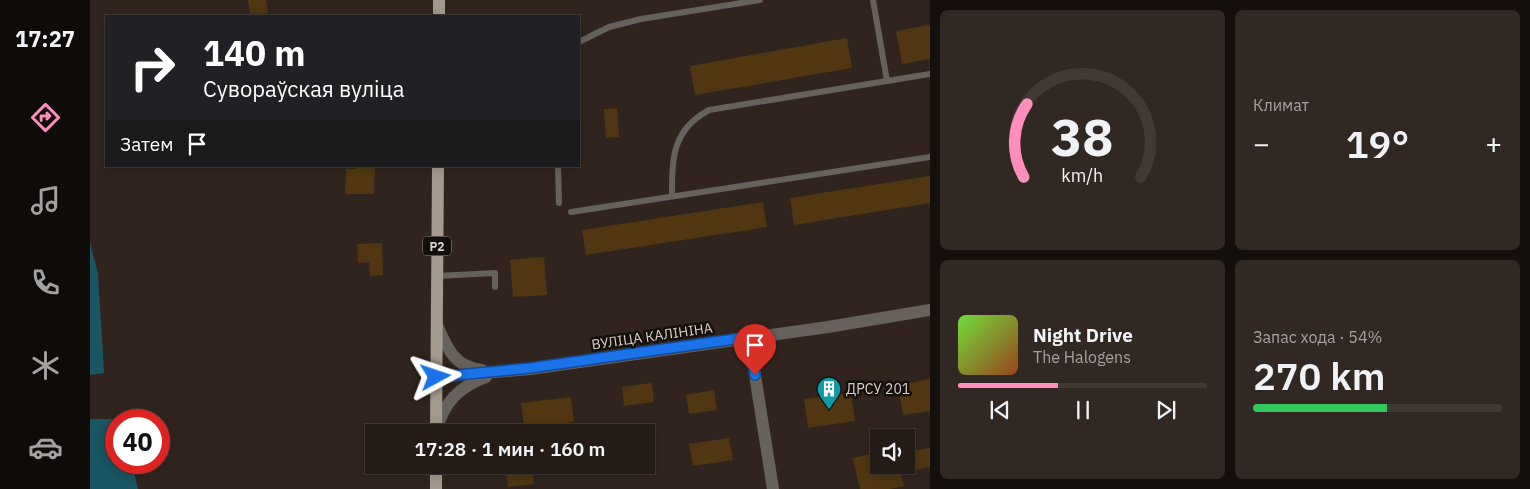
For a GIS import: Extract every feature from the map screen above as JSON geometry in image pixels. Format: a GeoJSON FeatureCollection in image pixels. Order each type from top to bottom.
{"type":"FeatureCollection","features":[{"type":"Feature","properties":{"kind":"main road"},"geometry":{"type":"LineString","coordinates":[[439,0],[439,15]]}},
{"type":"Feature","properties":{"kind":"main road","name":"Р2"},"geometry":{"type":"LineString","coordinates":[[436,424],[438,167]]}},
{"type":"Feature","properties":{"kind":"main road"},"geometry":{"type":"LineString","coordinates":[[436,474],[436,489]]}},
{"type":"Feature","properties":{"kind":"street","name":"ВУЛІЦА КАЛІНІНА"},"geometry":{"type":"LineString","coordinates":[[436,377],[500,372],[820,328],[930,310]]}},
{"type":"Feature","properties":{"kind":"street"},"geometry":{"type":"LineString","coordinates":[[437,325],[447,348],[461,364],[477,369],[500,372]]}},
{"type":"Feature","properties":{"kind":"street"},"geometry":{"type":"LineString","coordinates":[[749,337],[773,489]]}},
{"type":"Feature","properties":{"kind":"street"},"geometry":{"type":"LineString","coordinates":[[438,424],[450,401],[460,390],[474,381],[500,372]]}},
{"type":"Feature","properties":{"kind":"lane"},"geometry":{"type":"LineString","coordinates":[[580,42],[609,27],[641,18],[760,0]]}},
{"type":"Feature","properties":{"kind":"lane"},"geometry":{"type":"LineString","coordinates":[[873,0],[887,81]]}},
{"type":"Feature","properties":{"kind":"lane"},"geometry":{"type":"LineString","coordinates":[[672,196],[673,159],[677,144],[686,127],[696,117],[709,110],[930,74]]}},
{"type":"Feature","properties":{"kind":"lane"},"geometry":{"type":"LineString","coordinates":[[571,212],[930,157]]}},
{"type":"Feature","properties":{"kind":"lane"},"geometry":{"type":"LineString","coordinates":[[558,167],[559,203]]}},
{"type":"Feature","properties":{"kind":"lane"},"geometry":{"type":"LineString","coordinates":[[437,276],[495,274],[496,287]]}},
{"type":"Feature","properties":{"kind":"water"},"geometry":{"type":"Polygon","coordinates":[[[90,243],[98,273],[104,373],[90,375],[90,243]]]}},
{"type":"Feature","properties":{"kind":"water"},"geometry":{"type":"Polygon","coordinates":[[[90,419],[105,419],[105,474],[135,474],[138,489],[90,489],[90,419]]]}},
{"type":"Feature","properties":{"kind":"building"},"geometry":{"type":"Polygon","coordinates":[[[248,0],[266,0],[268,13],[250,15],[248,0]]]}},
{"type":"Feature","properties":{"kind":"building"},"geometry":{"type":"Polygon","coordinates":[[[930,25],[930,59],[902,64],[896,31],[930,25]]]}},
{"type":"Feature","properties":{"kind":"building"},"geometry":{"type":"Polygon","coordinates":[[[847,38],[852,68],[695,95],[690,66],[847,38]]]}},
{"type":"Feature","properties":{"kind":"building"},"geometry":{"type":"Polygon","coordinates":[[[617,108],[619,137],[606,138],[604,109],[617,108]]]}},
{"type":"Feature","properties":{"kind":"building"},"geometry":{"type":"Polygon","coordinates":[[[356,167],[375,167],[374,194],[345,194],[346,169],[356,169],[356,167]]]}},
{"type":"Feature","properties":{"kind":"building"},"geometry":{"type":"Polygon","coordinates":[[[930,176],[930,203],[794,225],[790,198],[930,176]]]}},
{"type":"Feature","properties":{"kind":"building"},"geometry":{"type":"Polygon","coordinates":[[[763,202],[767,227],[586,255],[582,230],[763,202]]]}},
{"type":"Feature","properties":{"kind":"building"},"geometry":{"type":"Polygon","coordinates":[[[382,243],[383,275],[370,276],[369,262],[358,263],[357,244],[382,243]]]}},
{"type":"Feature","properties":{"kind":"building"},"geometry":{"type":"Polygon","coordinates":[[[544,257],[547,295],[513,297],[510,260],[544,257]]]}},
{"type":"Feature","properties":{"kind":"building"},"geometry":{"type":"Polygon","coordinates":[[[930,379],[930,411],[903,415],[898,385],[930,379]]]}},
{"type":"Feature","properties":{"kind":"building"},"geometry":{"type":"Polygon","coordinates":[[[652,383],[654,402],[624,406],[622,387],[652,383]]]}},
{"type":"Feature","properties":{"kind":"building"},"geometry":{"type":"Polygon","coordinates":[[[714,390],[717,410],[689,414],[686,395],[714,390]]]}},
{"type":"Feature","properties":{"kind":"building","name":"ДРСУ 201"},"geometry":{"type":"Polygon","coordinates":[[[851,393],[855,421],[808,428],[804,399],[851,393]]]}},
{"type":"Feature","properties":{"kind":"building"},"geometry":{"type":"Polygon","coordinates":[[[571,397],[574,422],[524,424],[521,403],[571,397]]]}},
{"type":"Feature","properties":{"kind":"building"},"geometry":{"type":"Polygon","coordinates":[[[729,438],[733,460],[693,466],[689,444],[729,438]]]}},
{"type":"Feature","properties":{"kind":"building"},"geometry":{"type":"Polygon","coordinates":[[[930,448],[930,467],[915,470],[915,450],[930,448]]]}},
{"type":"Feature","properties":{"kind":"building"},"geometry":{"type":"Polygon","coordinates":[[[870,454],[870,474],[901,474],[904,486],[890,489],[860,489],[853,458],[870,454]]]}},
{"type":"Feature","properties":{"kind":"building"},"geometry":{"type":"Polygon","coordinates":[[[506,474],[533,474],[534,484],[508,487],[506,474]]]}},
{"type":"Feature","properties":{"kind":"place","name":"ДРСУ 201"},"geometry":{"type":"Point","coordinates":[829,410]}},
{"type":"Feature","properties":{"kind":"route"},"geometry":{"type":"LineString","coordinates":[[436,377],[500,372],[749,337],[755,375]]}}]}
